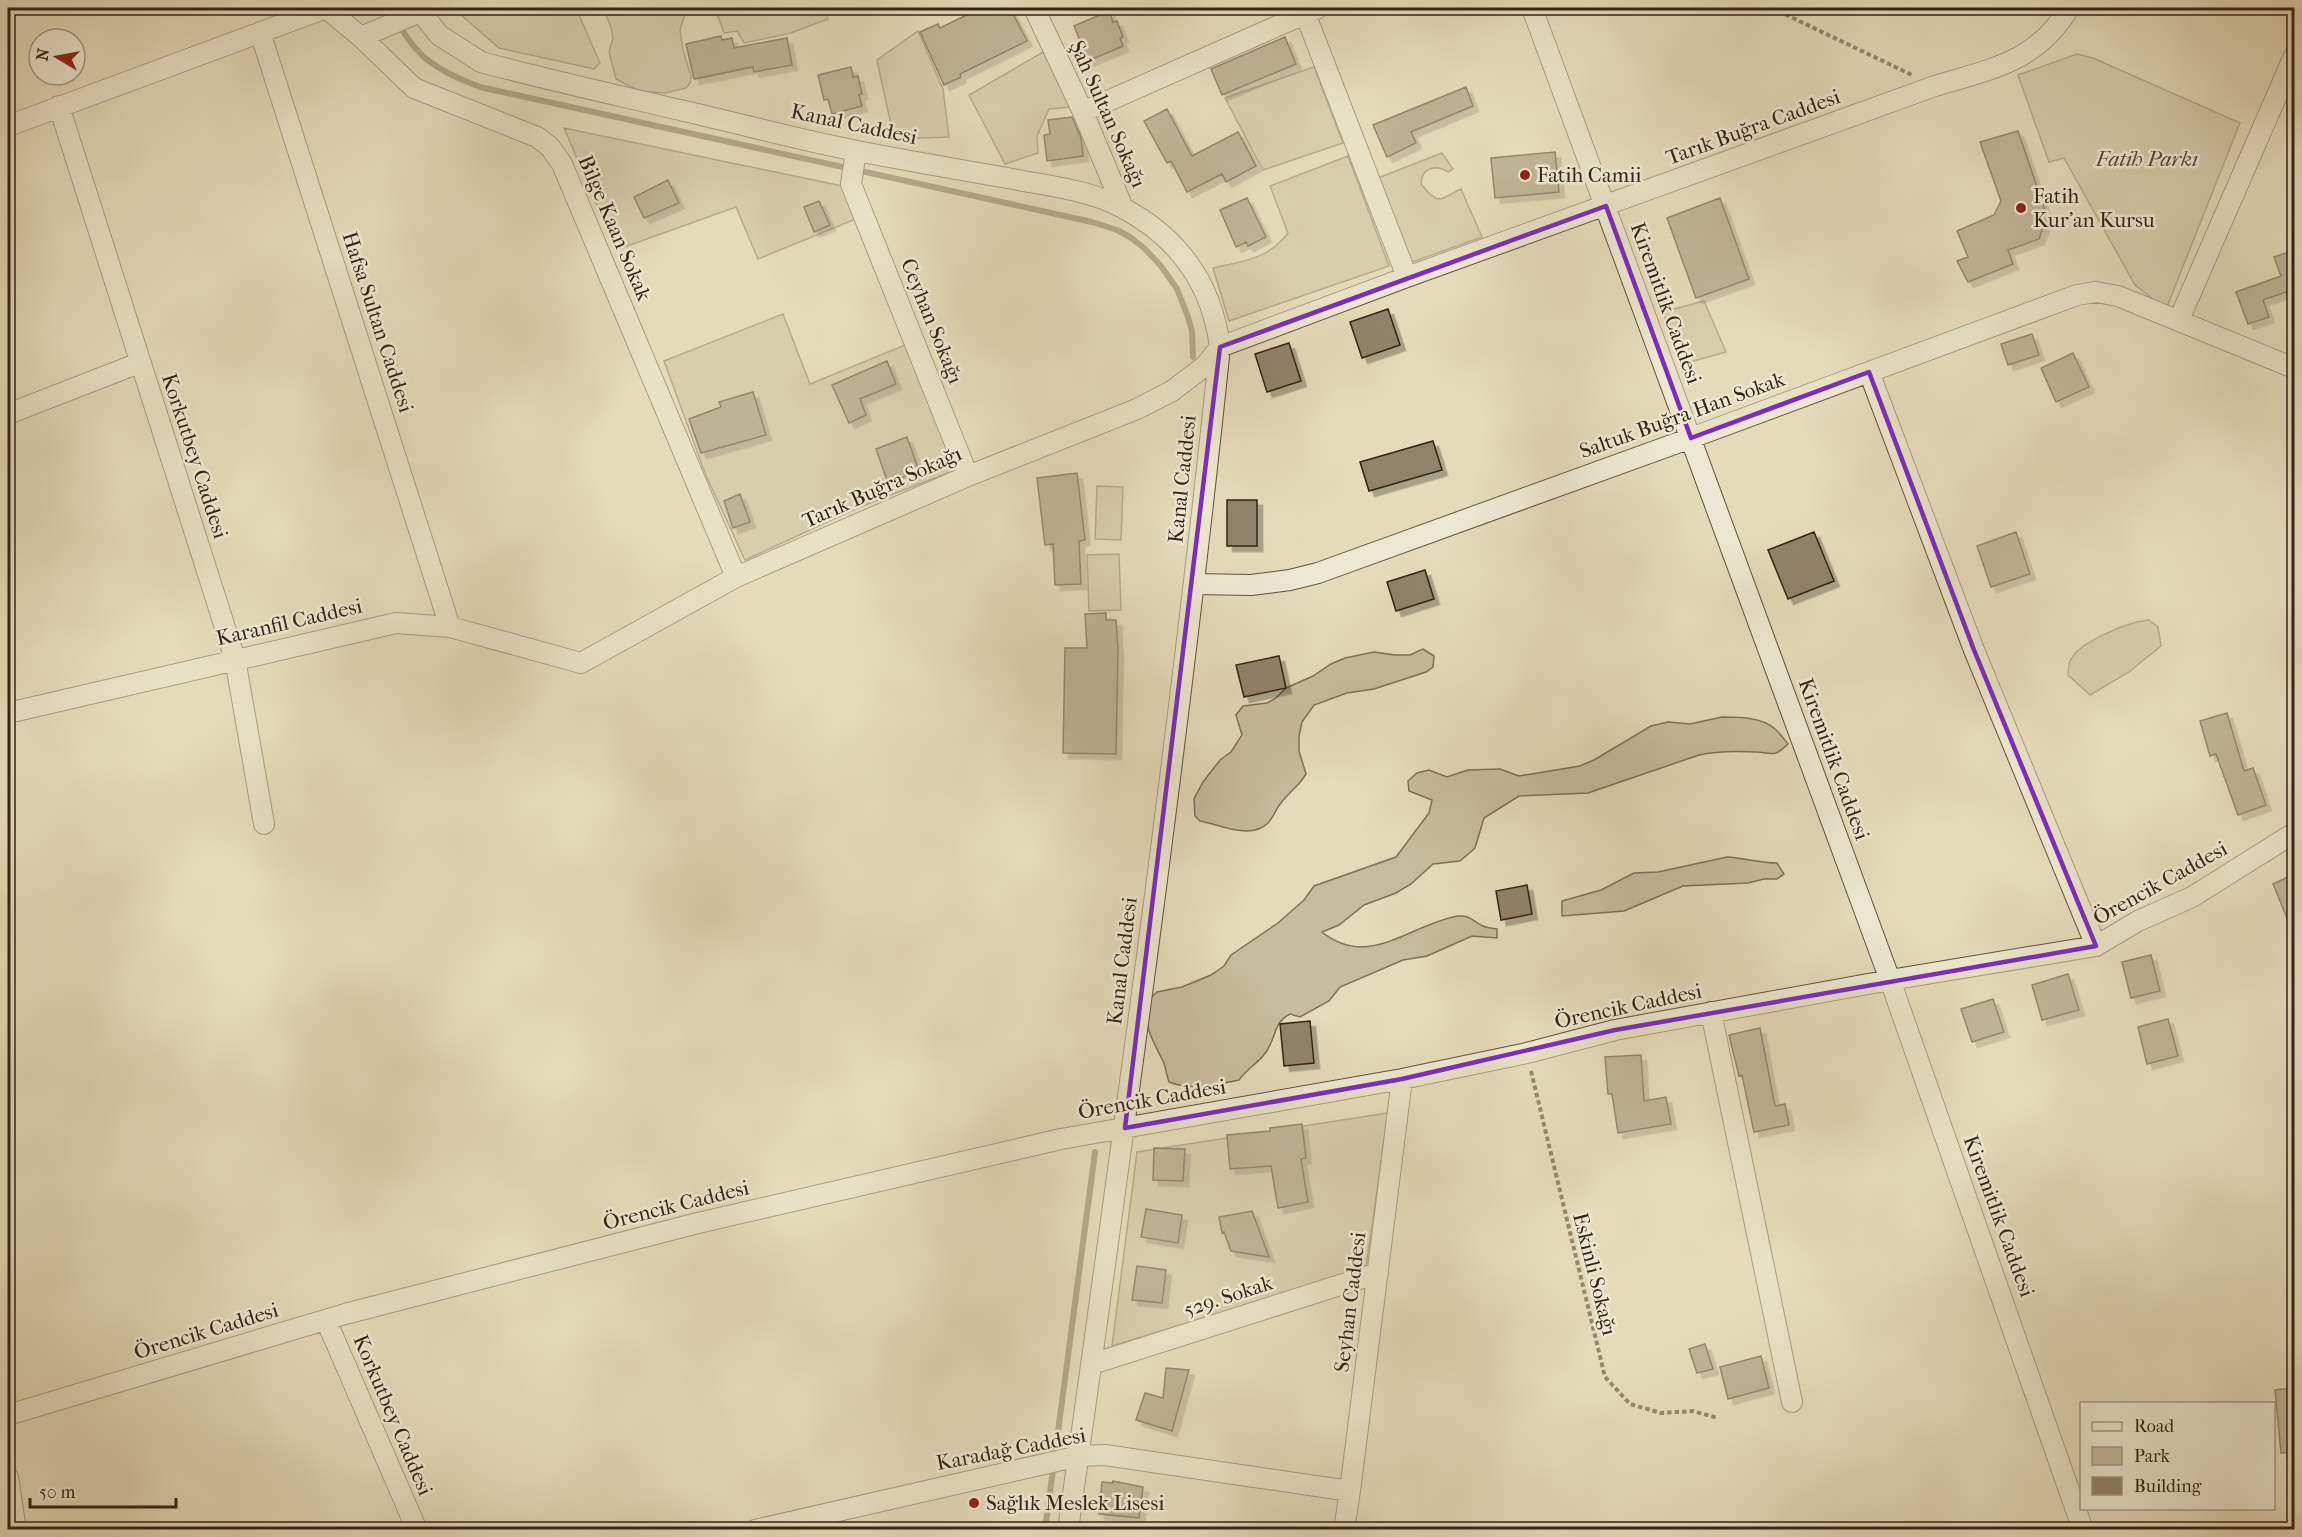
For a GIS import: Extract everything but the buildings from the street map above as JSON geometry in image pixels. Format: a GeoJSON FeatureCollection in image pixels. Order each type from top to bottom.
{"type":"FeatureCollection","features":[{"type":"Feature","properties":{"kind":"street"},"geometry":{"type":"LineString","coordinates":[[8,126],[326,8]]}},
{"type":"Feature","properties":{"kind":"street","name":"Bilge Kaan Sokak"},"geometry":{"type":"LineString","coordinates":[[326,8],[362,37],[414,88],[526,131],[550,147],[557,156],[736,577]]}},
{"type":"Feature","properties":{"kind":"street","name":"Şah Sultan Sokağı"},"geometry":{"type":"LineString","coordinates":[[1034,8],[1083,112],[1123,208]]}},
{"type":"Feature","properties":{"kind":"street","name":"Kiremitlik Caddesi"},"geometry":{"type":"LineString","coordinates":[[1532,8],[1890,980],[2083,1530]]}},
{"type":"Feature","properties":{"kind":"street","name":"Tarık Buğra Caddesi"},"geometry":{"type":"LineString","coordinates":[[1220,347],[1935,86],[2001,66],[2044,41],[2058,27],[2069,8]]}},
{"type":"Feature","properties":{"kind":"street"},"geometry":{"type":"LineString","coordinates":[[1083,112],[1309,9],[1407,277]]}},
{"type":"Feature","properties":{"kind":"street"},"geometry":{"type":"LineString","coordinates":[[362,37],[419,10]]}},
{"type":"Feature","properties":{"kind":"street","name":"Kanal Caddesi"},"geometry":{"type":"LineString","coordinates":[[419,10],[439,35],[454,47],[481,62],[856,151],[1044,185],[1092,196],[1123,208],[1156,229],[1191,266],[1210,300],[1220,347],[1195,584],[1125,1128],[1092,1364],[1073,1458],[1068,1530]]}},
{"type":"Feature","properties":{"kind":"street","name":"Hafsa Sultan Caddesi"},"geometry":{"type":"LineString","coordinates":[[260,32],[450,627]]}},
{"type":"Feature","properties":{"kind":"street"},"geometry":{"type":"LineString","coordinates":[[2179,320],[2295,56]]}},
{"type":"Feature","properties":{"kind":"street","name":"Korkutbey Caddesi"},"geometry":{"type":"LineString","coordinates":[[59,106],[234,658],[264,824]]}},
{"type":"Feature","properties":{"kind":"street","name":"Ceyhan Sokağı"},"geometry":{"type":"LineString","coordinates":[[856,151],[852,184],[968,476]]}},
{"type":"Feature","properties":{"kind":"street","name":"Saltuk Buğra Han Sokak"},"geometry":{"type":"LineString","coordinates":[[1195,584],[1251,585],[1290,580],[1318,573],[1691,438],[2077,294],[2096,292],[2118,296],[2295,368]]}},
{"type":"Feature","properties":{"kind":"street","name":"Tarık Buğra Sokağı"},"geometry":{"type":"LineString","coordinates":[[581,663],[736,577],[968,476],[1137,410],[1172,391],[1206,365],[1220,347]]}},
{"type":"Feature","properties":{"kind":"street"},"geometry":{"type":"LineString","coordinates":[[8,414],[140,363]]}},
{"type":"Feature","properties":{"kind":"street"},"geometry":{"type":"LineString","coordinates":[[1869,372],[1974,650],[2096,946]]}},
{"type":"Feature","properties":{"kind":"street","name":"Karanfil Caddesi"},"geometry":{"type":"LineString","coordinates":[[8,712],[234,658],[396,623],[450,627],[581,663]]}},
{"type":"Feature","properties":{"kind":"street","name":"Örencik Caddesi"},"geometry":{"type":"LineString","coordinates":[[8,1415],[326,1320],[698,1223],[1061,1139],[1402,1079],[1527,1053],[1615,1030],[1711,1012],[2096,946],[2138,921],[2192,897],[2295,833]]}},
{"type":"Feature","properties":{"kind":"street"},"geometry":{"type":"LineString","coordinates":[[1711,1012],[1792,1402]]}},
{"type":"Feature","properties":{"kind":"street","name":"Seyhan Caddesi"},"geometry":{"type":"LineString","coordinates":[[1344,1530],[1402,1079]]}},
{"type":"Feature","properties":{"kind":"street","name":"529. Sokak"},"geometry":{"type":"LineString","coordinates":[[1092,1364],[1378,1273]]}},
{"type":"Feature","properties":{"kind":"street","name":"Korkutbey Caddesi"},"geometry":{"type":"LineString","coordinates":[[326,1320],[417,1530]]}},
{"type":"Feature","properties":{"kind":"street","name":"Karadağ Caddesi"},"geometry":{"type":"LineString","coordinates":[[755,1530],[792,1526],[1030,1466],[1105,1455],[1350,1491]]}},
{"type":"Feature","properties":{"kind":"street"},"geometry":{"type":"LineString","coordinates":[[8,1477],[16,1530]]}},
{"type":"Feature","properties":{"kind":"path"},"geometry":{"type":"LineString","coordinates":[[1772,8],[1935,86]]}},
{"type":"Feature","properties":{"kind":"path","name":"Eskinli Sokağı"},"geometry":{"type":"LineString","coordinates":[[1527,1053],[1605,1377],[1630,1404],[1661,1413],[1693,1411],[1718,1418]]}},
{"type":"Feature","properties":{"kind":"highlighted area"},"geometry":{"type":"Polygon","coordinates":[[[1606,206],[1691,438],[1869,372],[1974,650],[2096,946],[1615,1030],[1402,1079],[1125,1128],[1220,347],[1606,206]]]}},
{"type":"Feature","properties":{"kind":"green space"},"geometry":{"type":"Polygon","coordinates":[[[453,8],[576,8],[600,63],[594,69],[499,48],[453,8]]]}},
{"type":"Feature","properties":{"kind":"green space"},"geometry":{"type":"Polygon","coordinates":[[[603,8],[685,8],[686,12],[680,29],[683,50],[691,76],[686,88],[665,93],[639,91],[616,79],[609,52],[613,38],[611,27],[603,8]]]}},
{"type":"Feature","properties":{"kind":"green space"},"geometry":{"type":"Polygon","coordinates":[[[715,8],[824,8],[828,19],[791,33],[744,43],[737,31],[724,33],[715,8]]]}},
{"type":"Feature","properties":{"kind":"green space"},"geometry":{"type":"Polygon","coordinates":[[[918,31],[943,89],[949,137],[894,139],[877,60],[918,31]]]}},
{"type":"Feature","properties":{"kind":"green space"},"geometry":{"type":"Polygon","coordinates":[[[1043,52],[1071,107],[1049,109],[1037,136],[1038,153],[1005,164],[969,95],[1043,52]]]}},
{"type":"Feature","properties":{"kind":"green space","name":"Fatih Parkı"},"geometry":{"type":"Polygon","coordinates":[[[2077,54],[2093,58],[2240,123],[2166,309],[2135,285],[2064,158],[2049,162],[2018,75],[2077,54]]]}},
{"type":"Feature","properties":{"kind":"green space"},"geometry":{"type":"Polygon","coordinates":[[[1314,67],[1343,143],[1263,170],[1225,98],[1314,67]]]}},
{"type":"Feature","properties":{"kind":"green space"},"geometry":{"type":"Polygon","coordinates":[[[564,128],[847,187],[858,218],[758,259],[736,207],[616,250],[564,128]]]}},
{"type":"Feature","properties":{"kind":"green space"},"geometry":{"type":"Polygon","coordinates":[[[1442,153],[1453,169],[1448,172],[1439,168],[1430,169],[1424,174],[1421,184],[1436,199],[1444,198],[1461,189],[1482,237],[1412,262],[1378,178],[1442,153]]]}},
{"type":"Feature","properties":{"kind":"green space"},"geometry":{"type":"Polygon","coordinates":[[[1348,156],[1389,266],[1229,321],[1213,268],[1245,261],[1263,254],[1272,249],[1288,233],[1270,186],[1348,156]]]}},
{"type":"Feature","properties":{"kind":"green space"},"geometry":{"type":"Polygon","coordinates":[[[1704,301],[1726,352],[1683,364],[1663,312],[1704,301]]]}},
{"type":"Feature","properties":{"kind":"green space"},"geometry":{"type":"Polygon","coordinates":[[[783,314],[810,384],[910,343],[958,469],[860,507],[745,560],[705,473],[664,361],[783,314]]]}},
{"type":"Feature","properties":{"kind":"green space"},"geometry":{"type":"Polygon","coordinates":[[[1097,486],[1123,487],[1121,540],[1095,539],[1097,486]]]}},
{"type":"Feature","properties":{"kind":"green space"},"geometry":{"type":"Polygon","coordinates":[[[1119,554],[1121,610],[1089,611],[1087,555],[1119,554]]]}},
{"type":"Feature","properties":{"kind":"green space"},"geometry":{"type":"Polygon","coordinates":[[[2149,620],[2158,627],[2161,646],[2129,672],[2090,695],[2068,675],[2070,661],[2075,654],[2093,640],[2117,629],[2149,620]]]}},
{"type":"Feature","properties":{"kind":"green space"},"geometry":{"type":"Polygon","coordinates":[[[1423,649],[1434,656],[1433,667],[1426,672],[1374,689],[1347,693],[1314,705],[1302,722],[1299,736],[1299,751],[1306,774],[1281,803],[1268,823],[1261,828],[1245,831],[1200,821],[1195,816],[1194,799],[1203,782],[1220,760],[1231,752],[1242,735],[1236,715],[1243,706],[1267,703],[1286,688],[1345,658],[1374,652],[1410,655],[1423,649]]]}},
{"type":"Feature","properties":{"kind":"green space"},"geometry":{"type":"Polygon","coordinates":[[[1722,717],[1750,718],[1763,722],[1777,731],[1788,744],[1774,754],[1735,751],[1699,755],[1588,793],[1519,796],[1484,818],[1475,848],[1460,861],[1433,864],[1411,884],[1396,893],[1364,905],[1339,925],[1322,932],[1339,943],[1356,947],[1373,946],[1440,921],[1462,916],[1485,927],[1497,929],[1497,938],[1472,936],[1427,956],[1403,960],[1340,987],[1329,1001],[1300,1017],[1290,1014],[1279,1024],[1264,1055],[1239,1080],[1195,1087],[1169,1082],[1163,1062],[1149,1032],[1147,1001],[1157,992],[1182,987],[1211,975],[1224,966],[1231,955],[1278,923],[1304,900],[1314,886],[1396,857],[1429,813],[1432,800],[1409,791],[1408,781],[1417,773],[1429,770],[1447,777],[1468,770],[1500,769],[1519,776],[1580,766],[1651,726],[1668,722],[1690,724],[1722,717]]]}},
{"type":"Feature","properties":{"kind":"green space"},"geometry":{"type":"Polygon","coordinates":[[[1727,857],[1777,863],[1784,874],[1777,879],[1748,883],[1683,886],[1624,911],[1562,916],[1562,901],[1601,890],[1634,873],[1658,872],[1727,857]]]}},
{"type":"Feature","properties":{"kind":"green space"},"geometry":{"type":"Polygon","coordinates":[[[1388,1113],[1366,1268],[1112,1346],[1137,1152],[1388,1113]]]}},
{"type":"Feature","properties":{"kind":"waterway"},"geometry":{"type":"LineString","coordinates":[[390,8],[407,38],[426,58],[449,74],[480,87],[1092,222],[1117,230],[1144,248],[1161,266],[1177,289],[1192,331],[1193,357]]}},
{"type":"Feature","properties":{"kind":"waterway"},"geometry":{"type":"LineString","coordinates":[[1045,1530],[1095,1152]]}},
{"type":"Feature","properties":{"kind":"place","name":"Fatih Camii"},"geometry":{"type":"Point","coordinates":[1525,175]}},
{"type":"Feature","properties":{"kind":"place","name":"Fatih Kur'an Kursu"},"geometry":{"type":"Point","coordinates":[2021,208]}},
{"type":"Feature","properties":{"kind":"place","name":"Sağlık Meslek Lisesi"},"geometry":{"type":"Point","coordinates":[974,1503]}}]}
